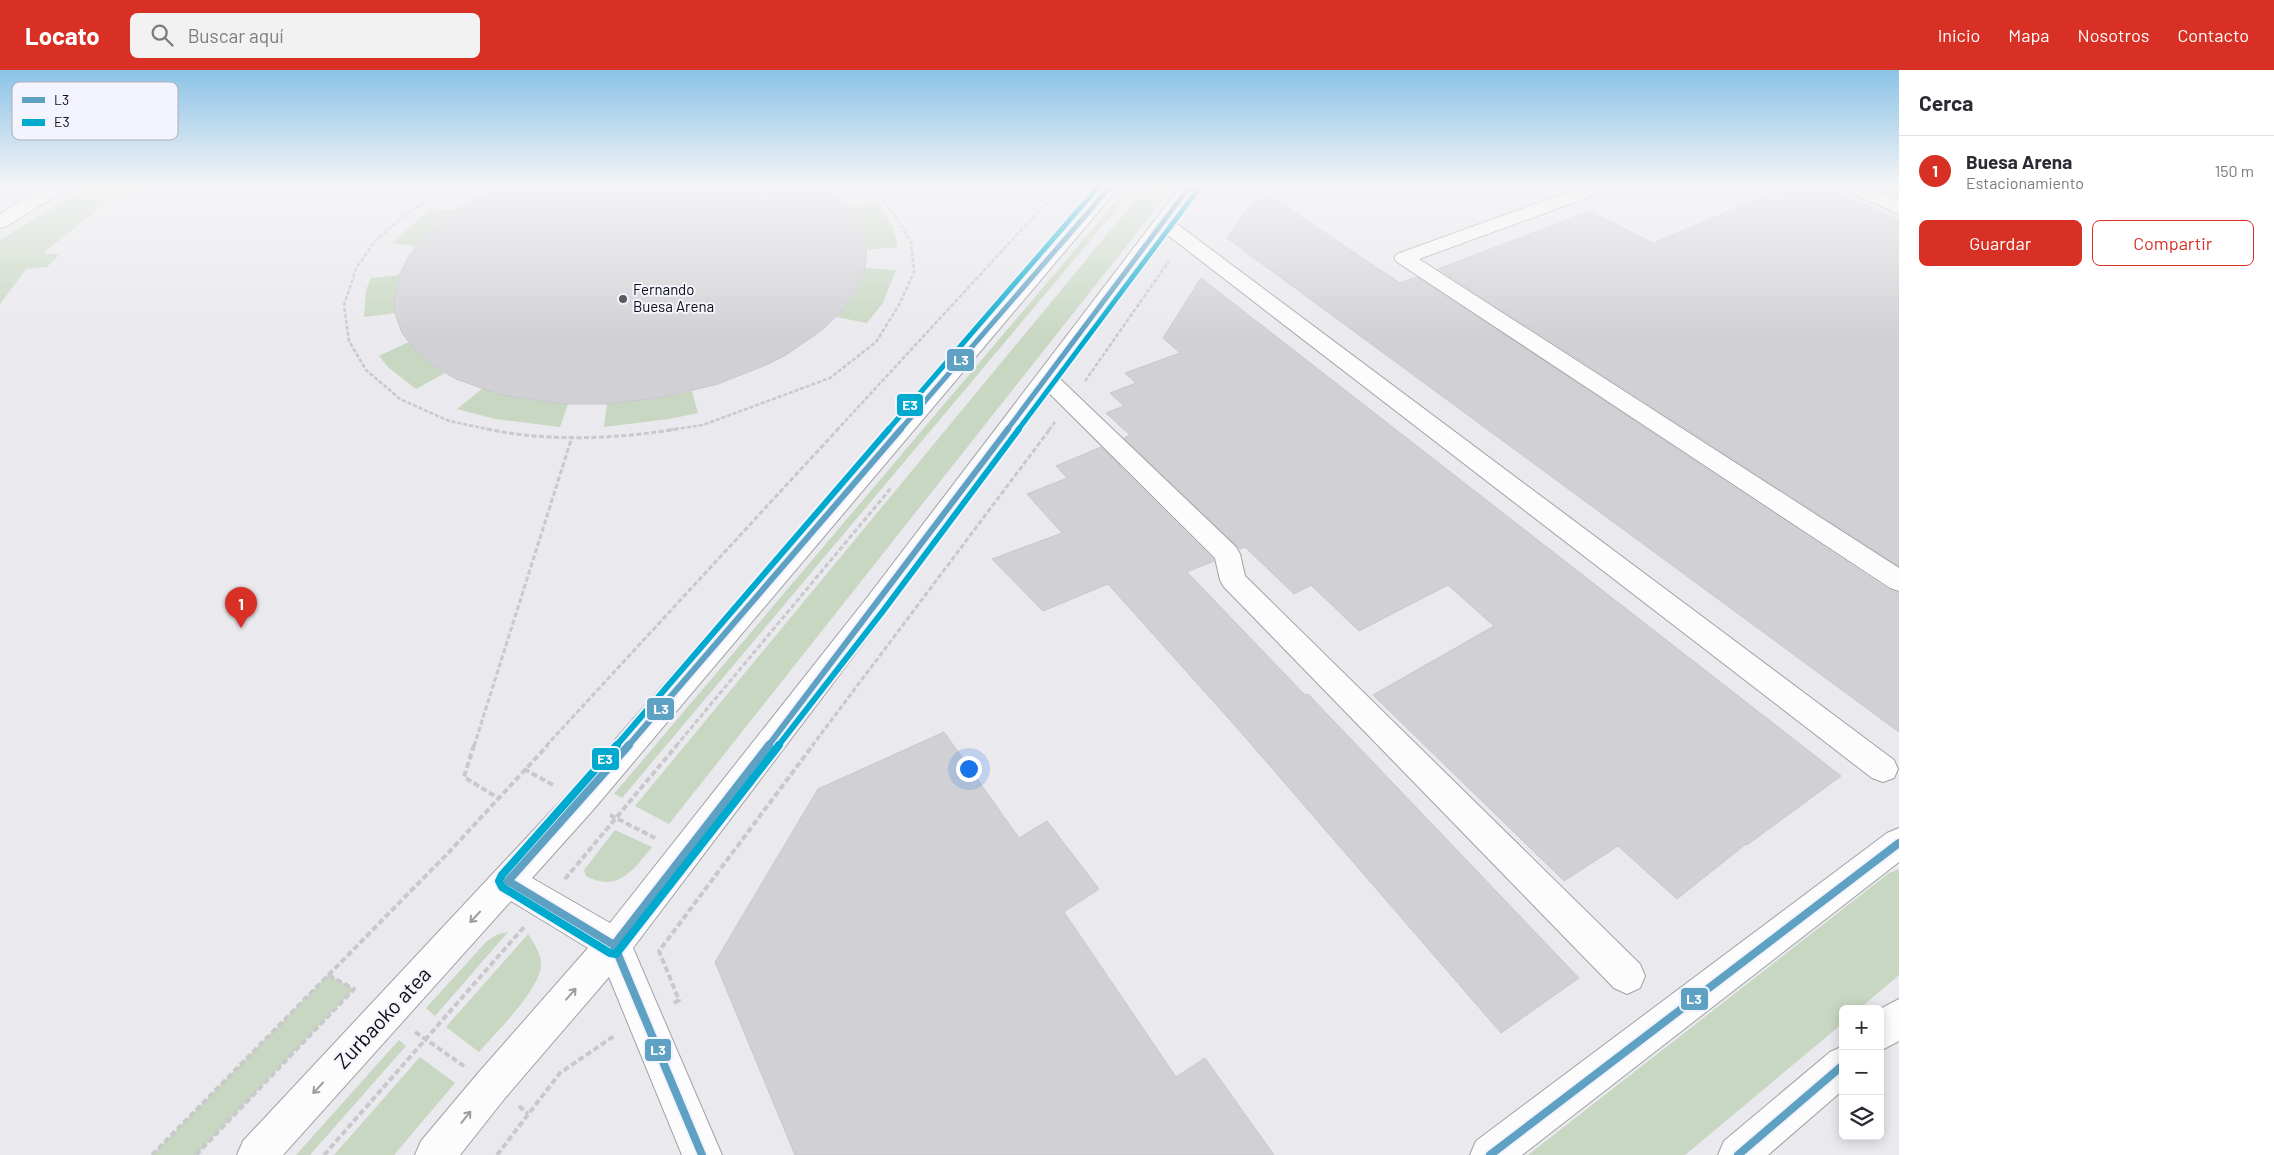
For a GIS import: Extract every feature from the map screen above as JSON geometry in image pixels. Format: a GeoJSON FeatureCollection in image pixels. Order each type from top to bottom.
{"type":"FeatureCollection","features":[{"type":"Feature","properties":{"kind":"street","name":"Zurbaoko atea"},"geometry":{"type":"LineString","coordinates":[[257,1155],[582,800],[1066,237]]}},
{"type":"Feature","properties":{"kind":"street"},"geometry":{"type":"LineString","coordinates":[[435,1155],[614,944],[876,606],[1151,237]]}},
{"type":"Feature","properties":{"kind":"street"},"geometry":{"type":"LineString","coordinates":[[1181,237],[1883,769]]}},
{"type":"Feature","properties":{"kind":"street"},"geometry":{"type":"LineString","coordinates":[[1463,237],[1404,258],[1899,581]]}},
{"type":"Feature","properties":{"kind":"street"},"geometry":{"type":"LineString","coordinates":[[1046,378],[1227,554],[1233,580],[1627,976]]}},
{"type":"Feature","properties":{"kind":"street"},"geometry":{"type":"LineString","coordinates":[[1490,1155],[1899,843]]}},
{"type":"Feature","properties":{"kind":"street"},"geometry":{"type":"LineString","coordinates":[[508,881],[614,944],[702,1155]]}},
{"type":"Feature","properties":{"kind":"street"},"geometry":{"type":"LineString","coordinates":[[1884,1030],[1899,1017]]}},
{"type":"Feature","properties":{"kind":"street"},"geometry":{"type":"LineString","coordinates":[[1738,1155],[1839,1068]]}},
{"type":"Feature","properties":{"kind":"path"},"geometry":{"type":"LineString","coordinates":[[380,237],[356,269],[344,305],[349,341],[366,370],[400,399],[449,421],[504,433],[572,437],[634,436],[703,425],[830,378],[876,342],[898,305],[914,272],[911,242],[908,237]]}},
{"type":"Feature","properties":{"kind":"path"},"geometry":{"type":"LineString","coordinates":[[152,1155],[450,851],[1015,237]]}},
{"type":"Feature","properties":{"kind":"path"},"geometry":{"type":"LineString","coordinates":[[496,1155],[560,1073],[644,1016],[679,1000],[659,951],[1070,402],[1184,239]]}},
{"type":"Feature","properties":{"kind":"path"},"geometry":{"type":"LineString","coordinates":[[498,798],[464,777],[572,437]]}},
{"type":"Feature","properties":{"kind":"path"},"geometry":{"type":"LineString","coordinates":[[324,1155],[546,902],[895,483]]}},
{"type":"Feature","properties":{"kind":"path"},"geometry":{"type":"LineString","coordinates":[[524,769],[684,853],[722,868]]}},
{"type":"Feature","properties":{"kind":"path"},"geometry":{"type":"LineString","coordinates":[[328,975],[388,1012],[528,1114]]}},
{"type":"Feature","properties":{"kind":"path"},"geometry":{"type":"LineString","coordinates":[[196,1155],[354,990]]}},
{"type":"Feature","properties":{"kind":"green space"},"geometry":{"type":"Polygon","coordinates":[[[5,237],[64,237],[43,253],[59,255],[47,267],[26,269],[0,304],[0,240],[5,237]]]}},
{"type":"Feature","properties":{"kind":"green space"},"geometry":{"type":"Polygon","coordinates":[[[399,237],[424,237],[415,246],[392,243],[399,237]]]}},
{"type":"Feature","properties":{"kind":"green space"},"geometry":{"type":"Polygon","coordinates":[[[865,237],[895,237],[898,247],[868,250],[865,237]]]}},
{"type":"Feature","properties":{"kind":"green space"},"geometry":{"type":"Polygon","coordinates":[[[1086,237],[1093,237],[622,798],[614,794],[1086,237]]]}},
{"type":"Feature","properties":{"kind":"green space"},"geometry":{"type":"Polygon","coordinates":[[[1105,237],[1134,237],[669,824],[635,806],[1105,237]]]}},
{"type":"Feature","properties":{"kind":"green space"},"geometry":{"type":"Polygon","coordinates":[[[865,268],[896,270],[883,303],[867,323],[836,317],[855,294],[865,268]]]}},
{"type":"Feature","properties":{"kind":"green space"},"geometry":{"type":"Polygon","coordinates":[[[399,275],[396,288],[395,313],[364,317],[366,290],[371,278],[399,275]]]}},
{"type":"Feature","properties":{"kind":"green space"},"geometry":{"type":"Polygon","coordinates":[[[409,342],[431,364],[445,373],[416,389],[389,368],[379,356],[409,342]]]}},
{"type":"Feature","properties":{"kind":"green space"},"geometry":{"type":"Polygon","coordinates":[[[482,389],[531,400],[568,404],[560,427],[495,419],[457,409],[482,389]]]}},
{"type":"Feature","properties":{"kind":"green space"},"geometry":{"type":"Polygon","coordinates":[[[692,391],[698,413],[669,419],[604,427],[607,404],[664,397],[692,391]]]}},
{"type":"Feature","properties":{"kind":"green space"},"geometry":{"type":"Polygon","coordinates":[[[615,830],[652,847],[631,871],[616,880],[607,882],[597,881],[586,876],[584,870],[615,830]]]}},
{"type":"Feature","properties":{"kind":"green space"},"geometry":{"type":"Polygon","coordinates":[[[1899,869],[1899,975],[1864,1005],[1839,1005],[1839,1026],[1685,1155],[1528,1155],[1889,873],[1899,869]]]}},
{"type":"Feature","properties":{"kind":"green space"},"geometry":{"type":"Polygon","coordinates":[[[508,932],[435,1016],[426,1008],[487,941],[498,934],[508,932]]]}},
{"type":"Feature","properties":{"kind":"green space"},"geometry":{"type":"Polygon","coordinates":[[[528,934],[540,957],[539,975],[516,1010],[479,1052],[446,1027],[528,934]]]}},
{"type":"Feature","properties":{"kind":"green space"},"geometry":{"type":"Polygon","coordinates":[[[328,975],[354,989],[196,1155],[152,1155],[328,975]]]}},
{"type":"Feature","properties":{"kind":"green space"},"geometry":{"type":"Polygon","coordinates":[[[399,1040],[406,1046],[310,1155],[296,1155],[399,1040]]]}},
{"type":"Feature","properties":{"kind":"green space"},"geometry":{"type":"Polygon","coordinates":[[[420,1057],[455,1083],[394,1155],[334,1155],[420,1057]]]}},
{"type":"Feature","properties":{"kind":"building","name":"Fernando Buesa Arena"},"geometry":{"type":"Polygon","coordinates":[[[425,237],[865,237],[867,245],[865,268],[854,294],[843,310],[822,330],[786,355],[718,384],[664,397],[607,404],[563,404],[501,395],[456,379],[431,364],[416,351],[402,333],[394,304],[399,275],[409,256],[425,237]]]}},
{"type":"Feature","properties":{"kind":"building"},"geometry":{"type":"Polygon","coordinates":[[[1331,237],[1400,283],[1417,277],[1889,590],[1899,593],[1899,732],[1227,238],[1331,237]]]}},
{"type":"Feature","properties":{"kind":"building"},"geometry":{"type":"Polygon","coordinates":[[[1523,237],[1640,237],[1653,243],[1668,237],[1899,237],[1899,566],[1438,269],[1523,237]]]}},
{"type":"Feature","properties":{"kind":"building"},"geometry":{"type":"Polygon","coordinates":[[[1201,278],[1841,776],[1746,844],[1677,899],[1618,846],[1564,881],[1373,695],[1494,626],[1448,585],[1359,631],[1311,585],[1294,594],[1245,547],[1240,549],[1124,438],[1130,435],[1106,413],[1124,406],[1110,393],[1136,383],[1125,373],[1180,353],[1163,338],[1201,278]]]}},
{"type":"Feature","properties":{"kind":"building"},"geometry":{"type":"Polygon","coordinates":[[[1101,447],[1214,561],[1187,572],[1305,695],[1308,694],[1579,978],[1501,1033],[1238,729],[1108,584],[1043,611],[992,559],[1062,533],[1027,494],[1067,478],[1056,466],[1101,447]]]}},
{"type":"Feature","properties":{"kind":"building"},"geometry":{"type":"Polygon","coordinates":[[[944,732],[1019,838],[1047,821],[1099,889],[1064,912],[1176,1077],[1205,1058],[1274,1155],[795,1155],[715,962],[818,789],[944,732]]]}},
{"type":"Feature","properties":{"kind":"transit line","name":"E3"},"geometry":{"type":"LineString","coordinates":[[1055,237],[575,794],[502,875],[499,881],[502,887],[610,953],[616,954],[620,951],[883,611],[1163,237]]}},
{"type":"Feature","properties":{"kind":"transit line","name":"L3"},"geometry":{"type":"LineString","coordinates":[[508,881],[582,800],[1067,237]]}},
{"type":"Feature","properties":{"kind":"transit line","name":"L3"},"geometry":{"type":"LineString","coordinates":[[614,945],[876,606],[1152,237]]}},
{"type":"Feature","properties":{"kind":"transit line","name":"L3"},"geometry":{"type":"LineString","coordinates":[[1490,1155],[1899,843]]}},
{"type":"Feature","properties":{"kind":"transit line","name":"L3"},"geometry":{"type":"LineString","coordinates":[[508,881],[614,945]]}},
{"type":"Feature","properties":{"kind":"transit line","name":"L3"},"geometry":{"type":"LineString","coordinates":[[614,945],[702,1155]]}},
{"type":"Feature","properties":{"kind":"transit line","name":"L3"},"geometry":{"type":"LineString","coordinates":[[1738,1155],[1839,1068]]}},
{"type":"Feature","properties":{"kind":"place","name":"Fernando Buesa Arena"},"geometry":{"type":"Point","coordinates":[623,299]}},
{"type":"Feature","properties":{"kind":"place","name":"Buesa Arena"},"geometry":{"type":"Point","coordinates":[241,628]}}]}
